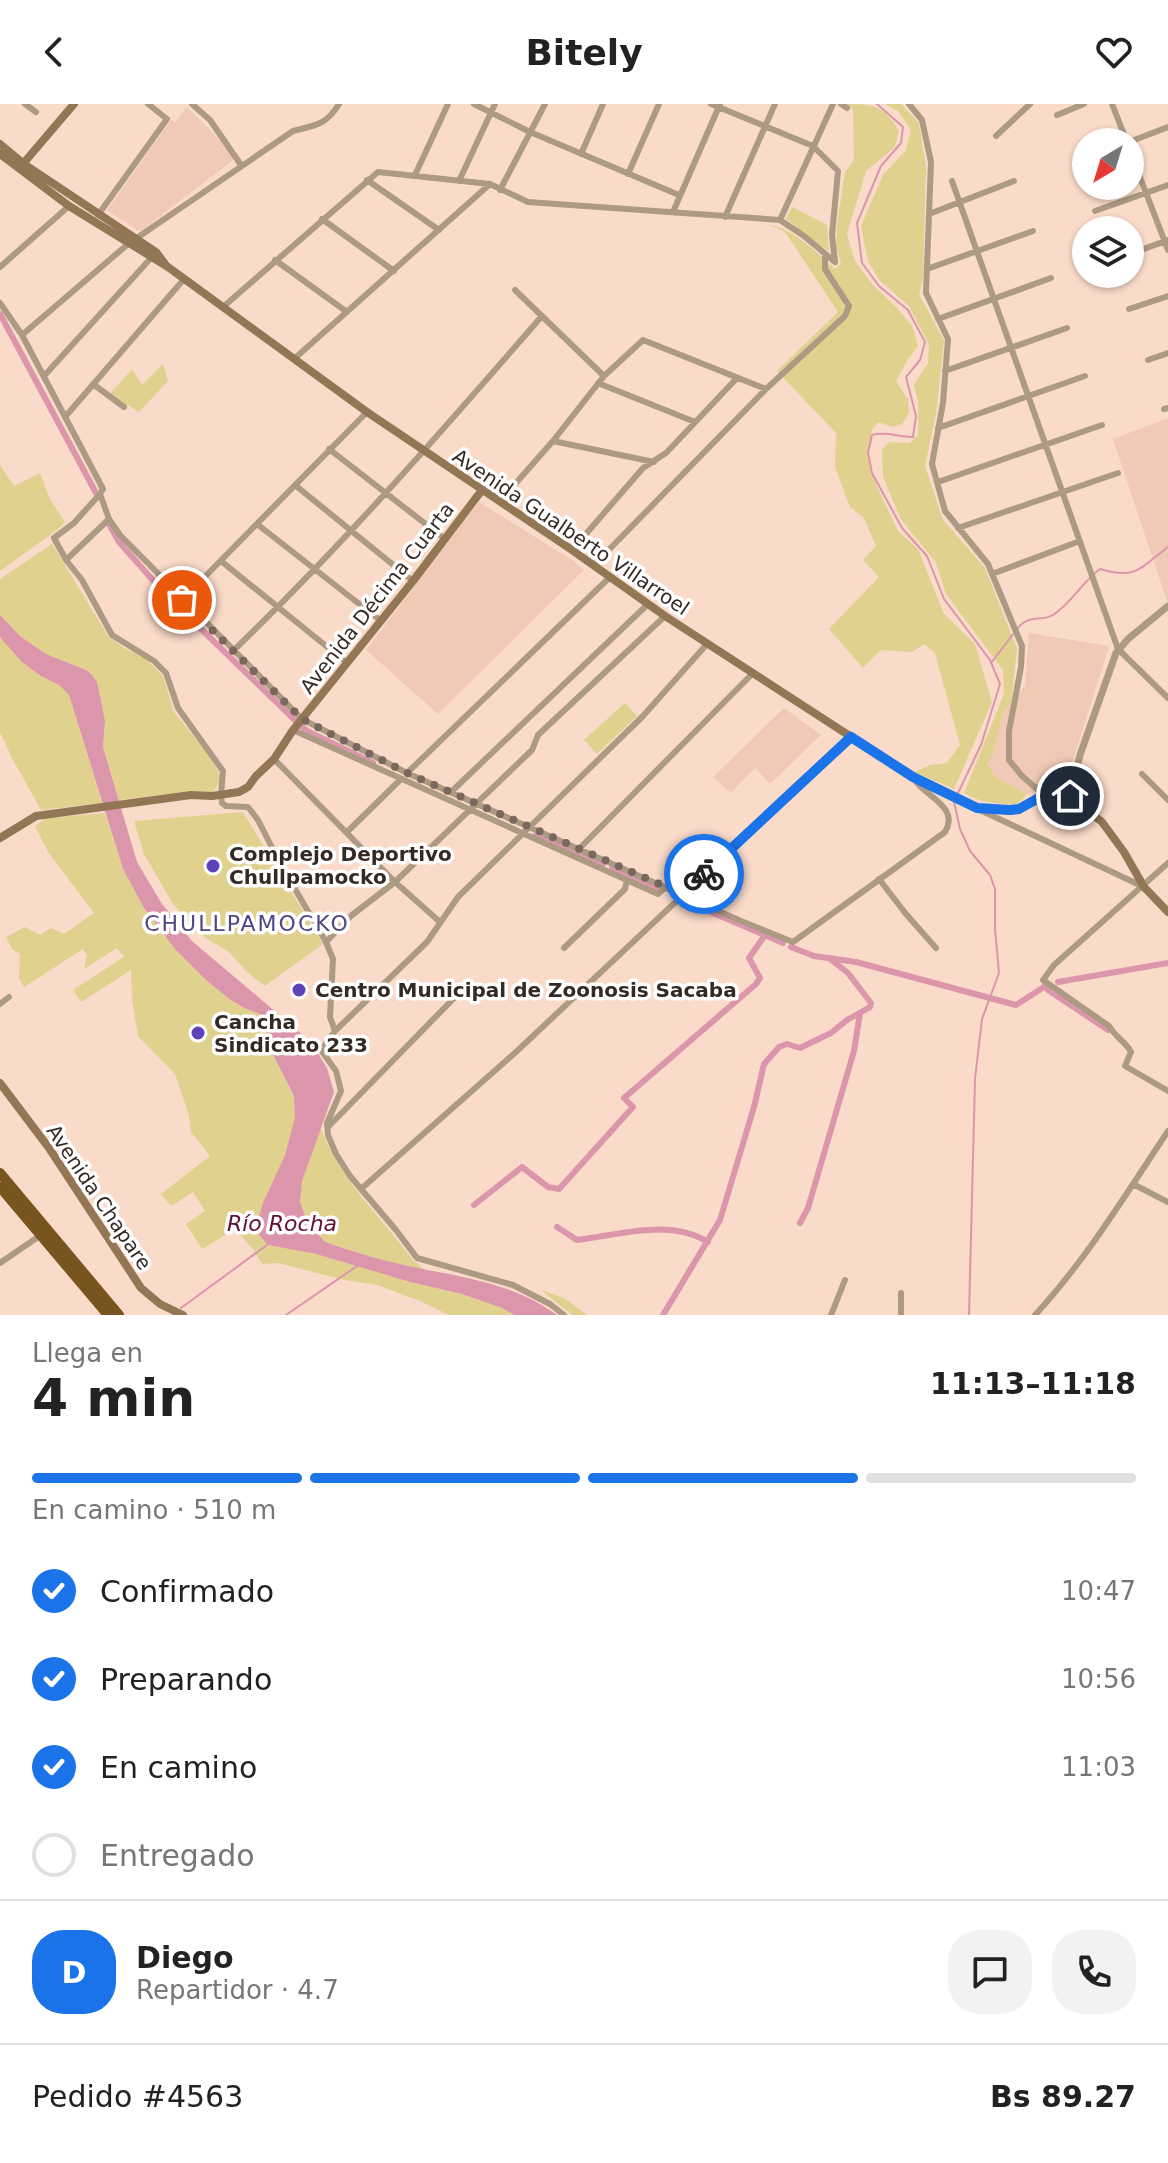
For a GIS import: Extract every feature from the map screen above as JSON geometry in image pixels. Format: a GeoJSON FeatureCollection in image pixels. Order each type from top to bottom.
{"type":"FeatureCollection","features":[{"type":"Feature","properties":{"kind":"highway"},"geometry":{"type":"LineString","coordinates":[[0,1173],[119,1315]]}},
{"type":"Feature","properties":{"kind":"highway"},"geometry":{"type":"LineString","coordinates":[[0,1187],[108,1315]]}},
{"type":"Feature","properties":{"kind":"main road"},"geometry":{"type":"LineString","coordinates":[[22,166],[74,104]]}},
{"type":"Feature","properties":{"kind":"main road","name":"Avenida Gualberto Villarroel"},"geometry":{"type":"LineString","coordinates":[[0,144],[69,206],[168,267],[367,412],[665,616],[913,777],[977,808]]}},
{"type":"Feature","properties":{"kind":"main road","name":"Avenida Gualberto Villarroel"},"geometry":{"type":"LineString","coordinates":[[0,154],[156,252],[168,267]]}},
{"type":"Feature","properties":{"kind":"main road","name":"Avenida Décima Cuarta"},"geometry":{"type":"LineString","coordinates":[[0,838],[36,816],[191,795],[221,795],[248,787],[274,759],[293,730],[482,490]]}},
{"type":"Feature","properties":{"kind":"main road"},"geometry":{"type":"LineString","coordinates":[[977,808],[1019,809],[1044,795],[1070,796],[1102,822],[1144,887],[1168,912]]}},
{"type":"Feature","properties":{"kind":"main road","name":"Avenida Chapare"},"geometry":{"type":"LineString","coordinates":[[0,1083],[49,1148],[141,1288],[160,1304],[183,1315]]}},
{"type":"Feature","properties":{"kind":"street"},"geometry":{"type":"LineString","coordinates":[[25,104],[36,112]]}},
{"type":"Feature","properties":{"kind":"street"},"geometry":{"type":"LineString","coordinates":[[98,215],[167,119],[148,104]]}},
{"type":"Feature","properties":{"kind":"street"},"geometry":{"type":"LineString","coordinates":[[192,104],[210,120],[241,165]]}},
{"type":"Feature","properties":{"kind":"street"},"geometry":{"type":"LineString","coordinates":[[22,335],[128,244],[293,131],[330,119],[339,104]]}},
{"type":"Feature","properties":{"kind":"street"},"geometry":{"type":"LineString","coordinates":[[415,175],[448,104]]}},
{"type":"Feature","properties":{"kind":"street"},"geometry":{"type":"LineString","coordinates":[[474,104],[530,132],[679,195]]}},
{"type":"Feature","properties":{"kind":"street"},"geometry":{"type":"LineString","coordinates":[[459,181],[495,104]]}},
{"type":"Feature","properties":{"kind":"street"},"geometry":{"type":"LineString","coordinates":[[500,190],[545,104]]}},
{"type":"Feature","properties":{"kind":"street"},"geometry":{"type":"LineString","coordinates":[[581,154],[603,104]]}},
{"type":"Feature","properties":{"kind":"street"},"geometry":{"type":"LineString","coordinates":[[628,174],[659,104]]}},
{"type":"Feature","properties":{"kind":"street"},"geometry":{"type":"LineString","coordinates":[[725,217],[775,104]]}},
{"type":"Feature","properties":{"kind":"street"},"geometry":{"type":"LineString","coordinates":[[780,220],[833,104]]}},
{"type":"Feature","properties":{"kind":"street"},"geometry":{"type":"LineString","coordinates":[[909,104],[922,120],[931,162],[926,293],[948,339],[932,464],[945,511],[988,564],[1022,646],[1009,731],[1009,760],[1044,795]]}},
{"type":"Feature","properties":{"kind":"street"},"geometry":{"type":"LineString","coordinates":[[996,136],[1030,104]]}},
{"type":"Feature","properties":{"kind":"street"},"geometry":{"type":"LineString","coordinates":[[1057,115],[1084,104]]}},
{"type":"Feature","properties":{"kind":"street"},"geometry":{"type":"LineString","coordinates":[[1112,104],[1122,128]]}},
{"type":"Feature","properties":{"kind":"street"},"geometry":{"type":"LineString","coordinates":[[223,307],[378,172],[490,184],[528,202],[780,220],[835,262],[832,235],[838,171],[813,146],[716,105],[673,212]]}},
{"type":"Feature","properties":{"kind":"street"},"geometry":{"type":"LineString","coordinates":[[1144,136],[1168,127]]}},
{"type":"Feature","properties":{"kind":"street"},"geometry":{"type":"LineString","coordinates":[[367,180],[439,230]]}},
{"type":"Feature","properties":{"kind":"street"},"geometry":{"type":"LineString","coordinates":[[952,181],[1118,649],[1168,698]]}},
{"type":"Feature","properties":{"kind":"street"},"geometry":{"type":"LineString","coordinates":[[929,214],[1014,181]]}},
{"type":"Feature","properties":{"kind":"street"},"geometry":{"type":"LineString","coordinates":[[294,359],[490,184]]}},
{"type":"Feature","properties":{"kind":"street"},"geometry":{"type":"LineString","coordinates":[[1095,211],[1168,185]]}},
{"type":"Feature","properties":{"kind":"street"},"geometry":{"type":"LineString","coordinates":[[1144,188],[1168,250]]}},
{"type":"Feature","properties":{"kind":"street"},"geometry":{"type":"LineString","coordinates":[[0,267],[69,206]]}},
{"type":"Feature","properties":{"kind":"street"},"geometry":{"type":"LineString","coordinates":[[322,219],[394,271]]}},
{"type":"Feature","properties":{"kind":"street"},"geometry":{"type":"LineString","coordinates":[[927,269],[1033,231]]}},
{"type":"Feature","properties":{"kind":"street"},"geometry":{"type":"LineString","coordinates":[[1144,249],[1166,241]]}},
{"type":"Feature","properties":{"kind":"street"},"geometry":{"type":"LineString","coordinates":[[594,565],[766,389],[845,316],[849,306],[825,269],[825,254]]}},
{"type":"Feature","properties":{"kind":"street"},"geometry":{"type":"LineString","coordinates":[[44,376],[151,258]]}},
{"type":"Feature","properties":{"kind":"street"},"geometry":{"type":"LineString","coordinates":[[275,260],[347,312]]}},
{"type":"Feature","properties":{"kind":"street"},"geometry":{"type":"LineString","coordinates":[[938,319],[1051,278]]}},
{"type":"Feature","properties":{"kind":"street"},"geometry":{"type":"LineString","coordinates":[[65,417],[184,279]]}},
{"type":"Feature","properties":{"kind":"street"},"geometry":{"type":"LineString","coordinates":[[515,290],[604,376]]}},
{"type":"Feature","properties":{"kind":"street"},"geometry":{"type":"LineString","coordinates":[[1129,309],[1168,296]]}},
{"type":"Feature","properties":{"kind":"street"},"geometry":{"type":"LineString","coordinates":[[0,303],[22,335],[103,489],[74,523],[54,538],[82,580],[112,635],[154,661],[166,673],[178,708],[223,771],[222,803],[248,807],[258,820],[333,959],[330,1017],[335,1031]]}},
{"type":"Feature","properties":{"kind":"street"},"geometry":{"type":"LineString","coordinates":[[233,651],[386,494],[542,316]]}},
{"type":"Feature","properties":{"kind":"street"},"geometry":{"type":"LineString","coordinates":[[945,371],[1067,328]]}},
{"type":"Feature","properties":{"kind":"street"},"geometry":{"type":"LineString","coordinates":[[500,501],[604,376],[643,340],[766,389]]}},
{"type":"Feature","properties":{"kind":"street"},"geometry":{"type":"LineString","coordinates":[[1148,360],[1168,353]]}},
{"type":"Feature","properties":{"kind":"street"},"geometry":{"type":"LineString","coordinates":[[938,428],[1085,376]]}},
{"type":"Feature","properties":{"kind":"street"},"geometry":{"type":"LineString","coordinates":[[572,550],[643,468],[666,453],[737,378]]}},
{"type":"Feature","properties":{"kind":"street"},"geometry":{"type":"LineString","coordinates":[[598,383],[695,422]]}},
{"type":"Feature","properties":{"kind":"street"},"geometry":{"type":"LineString","coordinates":[[93,384],[124,407]]}},
{"type":"Feature","properties":{"kind":"street"},"geometry":{"type":"LineString","coordinates":[[182,600],[367,412]]}},
{"type":"Feature","properties":{"kind":"street"},"geometry":{"type":"LineString","coordinates":[[938,482],[1102,425]]}},
{"type":"Feature","properties":{"kind":"street"},"geometry":{"type":"LineString","coordinates":[[553,441],[654,462]]}},
{"type":"Feature","properties":{"kind":"street"},"geometry":{"type":"LineString","coordinates":[[329,449],[445,539]]}},
{"type":"Feature","properties":{"kind":"street"},"geometry":{"type":"LineString","coordinates":[[958,528],[1118,473]]}},
{"type":"Feature","properties":{"kind":"street"},"geometry":{"type":"LineString","coordinates":[[295,485],[413,581]]}},
{"type":"Feature","properties":{"kind":"street"},"geometry":{"type":"LineString","coordinates":[[100,494],[109,519],[120,535],[302,719],[407,773],[793,942],[945,832],[949,814],[919,787],[913,777]]}},
{"type":"Feature","properties":{"kind":"street"},"geometry":{"type":"LineString","coordinates":[[66,560],[109,519]]}},
{"type":"Feature","properties":{"kind":"street"},"geometry":{"type":"LineString","coordinates":[[257,524],[381,621]]}},
{"type":"Feature","properties":{"kind":"street"},"geometry":{"type":"LineString","coordinates":[[992,574],[1080,541]]}},
{"type":"Feature","properties":{"kind":"street"},"geometry":{"type":"LineString","coordinates":[[221,561],[347,663]]}},
{"type":"Feature","properties":{"kind":"street"},"geometry":{"type":"LineString","coordinates":[[407,773],[610,577]]}},
{"type":"Feature","properties":{"kind":"street"},"geometry":{"type":"LineString","coordinates":[[451,792],[648,604]]}},
{"type":"Feature","properties":{"kind":"street"},"geometry":{"type":"LineString","coordinates":[[1070,796],[1100,693],[1118,649],[1167,609]]}},
{"type":"Feature","properties":{"kind":"street"},"geometry":{"type":"LineString","coordinates":[[326,942],[352,915],[395,882],[532,750],[538,735],[665,616]]}},
{"type":"Feature","properties":{"kind":"street"},"geometry":{"type":"LineString","coordinates":[[564,1315],[513,1285],[417,1258],[350,1176],[336,1154],[327,1123],[341,1091],[336,1071],[321,1050],[335,1031],[427,942],[458,897],[643,716],[707,644]]}},
{"type":"Feature","properties":{"kind":"street"},"geometry":{"type":"LineString","coordinates":[[578,850],[753,673]]}},
{"type":"Feature","properties":{"kind":"street"},"geometry":{"type":"LineString","coordinates":[[293,730],[658,894],[666,887]]}},
{"type":"Feature","properties":{"kind":"street"},"geometry":{"type":"LineString","coordinates":[[361,1189],[517,1051],[851,737]]}},
{"type":"Feature","properties":{"kind":"street"},"geometry":{"type":"LineString","coordinates":[[274,759],[395,882],[440,922]]}},
{"type":"Feature","properties":{"kind":"street"},"geometry":{"type":"LineString","coordinates":[[1142,774],[1168,800]]}},
{"type":"Feature","properties":{"kind":"street"},"geometry":{"type":"LineString","coordinates":[[347,832],[400,780]]}},
{"type":"Feature","properties":{"kind":"street"},"geometry":{"type":"LineString","coordinates":[[977,808],[1144,887]]}},
{"type":"Feature","properties":{"kind":"street"},"geometry":{"type":"LineString","coordinates":[[1168,863],[1054,965],[1043,980],[1109,1026],[1131,1052],[1125,1066],[1168,1091]]}},
{"type":"Feature","properties":{"kind":"street"},"geometry":{"type":"LineString","coordinates":[[879,879],[936,948]]}},
{"type":"Feature","properties":{"kind":"street"},"geometry":{"type":"LineString","coordinates":[[564,948],[625,889],[627,880]]}},
{"type":"Feature","properties":{"kind":"street"},"geometry":{"type":"LineString","coordinates":[[328,1128],[457,995]]}},
{"type":"Feature","properties":{"kind":"street"},"geometry":{"type":"LineString","coordinates":[[0,1004],[9,997]]}},
{"type":"Feature","properties":{"kind":"street"},"geometry":{"type":"LineString","coordinates":[[1035,1315],[1051,1298],[1168,1131]]}},
{"type":"Feature","properties":{"kind":"street"},"geometry":{"type":"LineString","coordinates":[[1133,1184],[1168,1202]]}},
{"type":"Feature","properties":{"kind":"street"},"geometry":{"type":"LineString","coordinates":[[0,1263],[41,1235]]}},
{"type":"Feature","properties":{"kind":"street"},"geometry":{"type":"LineString","coordinates":[[831,1315],[845,1280]]}},
{"type":"Feature","properties":{"kind":"street"},"geometry":{"type":"LineString","coordinates":[[901,1293],[901,1315]]}},
{"type":"Feature","properties":{"kind":"shaded area"},"geometry":{"type":"Polygon","coordinates":[[[847,104],[878,108],[899,131],[895,147],[866,171],[847,234],[855,261],[912,326],[918,346],[896,381],[908,400],[909,413],[902,424],[893,427],[878,422],[872,430],[868,460],[898,531],[918,549],[944,614],[975,644],[992,702],[954,789],[914,772],[930,765],[947,763],[960,745],[935,653],[924,644],[912,652],[881,650],[863,668],[829,629],[879,577],[863,560],[876,546],[864,518],[850,507],[835,467],[836,433],[777,371],[838,312],[785,232],[768,224],[796,236],[835,269],[841,263],[836,247],[837,225],[845,172],[854,160],[853,110],[847,104]]]}},
{"type":"Feature","properties":{"kind":"shaded area"},"geometry":{"type":"Polygon","coordinates":[[[885,104],[901,104],[919,123],[926,167],[923,279],[919,294],[944,341],[936,414],[925,466],[943,520],[985,568],[1017,649],[1011,703],[1003,713],[994,754],[987,763],[996,777],[1027,794],[1017,804],[983,801],[964,793],[1004,694],[1003,670],[946,594],[936,563],[901,519],[883,477],[882,450],[889,442],[910,443],[918,434],[918,401],[914,385],[928,363],[929,345],[909,306],[880,281],[868,261],[861,226],[883,175],[906,150],[911,130],[898,111],[885,104]]]}},
{"type":"Feature","properties":{"kind":"shaded area"},"geometry":{"type":"Polygon","coordinates":[[[187,107],[237,157],[141,231],[137,230],[107,210],[171,120],[175,122],[187,107]]]}},
{"type":"Feature","properties":{"kind":"shaded area"},"geometry":{"type":"Polygon","coordinates":[[[792,207],[827,225],[829,252],[786,219],[792,207]]]}},
{"type":"Feature","properties":{"kind":"shaded area"},"geometry":{"type":"Polygon","coordinates":[[[163,364],[168,381],[139,412],[110,394],[132,369],[142,385],[163,364]]]}},
{"type":"Feature","properties":{"kind":"shaded area"},"geometry":{"type":"Polygon","coordinates":[[[1168,418],[1168,600],[1167,601],[1113,439],[1168,418]]]}},
{"type":"Feature","properties":{"kind":"shaded area"},"geometry":{"type":"Polygon","coordinates":[[[0,465],[14,486],[40,473],[50,499],[65,522],[0,571],[0,465]]]}},
{"type":"Feature","properties":{"kind":"shaded area"},"geometry":{"type":"Polygon","coordinates":[[[479,502],[584,570],[438,714],[366,650],[479,502]]]}},
{"type":"Feature","properties":{"kind":"shaded area"},"geometry":{"type":"Polygon","coordinates":[[[52,544],[108,636],[145,658],[163,676],[174,712],[207,753],[222,778],[213,792],[192,791],[119,800],[103,747],[105,721],[96,682],[86,670],[46,654],[20,636],[0,615],[0,579],[52,544]]]}},
{"type":"Feature","properties":{"kind":"shaded area"},"geometry":{"type":"Polygon","coordinates":[[[1029,633],[1109,646],[1064,789],[1046,788],[1027,794],[996,777],[987,762],[994,753],[1003,713],[1025,686],[1029,633]]]}},
{"type":"Feature","properties":{"kind":"shaded area"},"geometry":{"type":"Polygon","coordinates":[[[0,637],[41,676],[59,685],[69,695],[102,803],[41,810],[0,732],[0,637]]]}},
{"type":"Feature","properties":{"kind":"shaded area"},"geometry":{"type":"Polygon","coordinates":[[[625,703],[637,716],[597,754],[584,740],[625,703]]]}},
{"type":"Feature","properties":{"kind":"shaded area"},"geometry":{"type":"Polygon","coordinates":[[[784,708],[821,735],[770,784],[755,768],[731,793],[713,777],[784,708]]]}},
{"type":"Feature","properties":{"kind":"shaded area","name":"Complejo Deportivo Chullpamocko"},"geometry":{"type":"Polygon","coordinates":[[[243,812],[323,944],[265,986],[229,952],[204,937],[173,904],[144,854],[134,821],[243,812]]]}},
{"type":"Feature","properties":{"kind":"shaded area"},"geometry":{"type":"Polygon","coordinates":[[[105,813],[123,869],[144,908],[175,949],[206,980],[228,998],[260,1014],[267,1027],[269,1047],[294,1097],[295,1117],[268,1245],[316,1254],[462,1294],[514,1315],[449,1315],[377,1285],[278,1263],[262,1264],[235,1229],[202,1249],[186,1224],[205,1211],[193,1192],[171,1206],[161,1194],[210,1156],[191,1132],[189,1115],[175,1074],[138,1036],[131,970],[81,1002],[73,990],[124,957],[117,948],[84,969],[87,955],[83,949],[24,987],[19,978],[20,954],[12,949],[6,937],[25,927],[40,935],[51,928],[64,934],[94,913],[48,852],[35,826],[46,818],[105,813]]]}},
{"type":"Feature","properties":{"kind":"shaded area"},"geometry":{"type":"Polygon","coordinates":[[[320,1126],[349,1180],[413,1260],[424,1269],[388,1262],[325,1242],[308,1224],[300,1202],[302,1181],[320,1126]]]}},
{"type":"Feature","properties":{"kind":"shaded area"},"geometry":{"type":"Polygon","coordinates":[[[541,1290],[564,1298],[587,1315],[572,1315],[541,1290]]]}},
{"type":"Feature","properties":{"kind":"water","name":"Río Rocha"},"geometry":{"type":"Polygon","coordinates":[[[0,615],[20,636],[46,654],[92,675],[97,682],[105,721],[103,747],[137,862],[162,904],[192,941],[313,1045],[327,1068],[334,1092],[302,1181],[300,1202],[308,1224],[325,1242],[383,1260],[498,1286],[557,1315],[514,1315],[462,1294],[316,1254],[268,1245],[260,1236],[257,1224],[263,1203],[285,1155],[295,1117],[294,1096],[269,1047],[267,1027],[260,1014],[228,998],[206,980],[175,949],[144,908],[123,869],[69,695],[59,685],[22,662],[5,643],[0,637],[0,615]]]}},
{"type":"Feature","properties":{"kind":"waterway"},"geometry":{"type":"LineString","coordinates":[[877,104],[903,127],[901,143],[881,166],[857,223],[862,263],[879,286],[908,310],[925,342],[920,360],[906,377],[916,416],[913,437],[872,435],[868,453],[872,473],[902,528],[927,556],[944,599],[990,660],[1000,684],[981,745],[958,793]]}},
{"type":"Feature","properties":{"kind":"waterway"},"geometry":{"type":"LineString","coordinates":[[0,314],[96,493]]}},
{"type":"Feature","properties":{"kind":"waterway"},"geometry":{"type":"LineString","coordinates":[[109,524],[119,542],[167,596],[295,720]]}},
{"type":"Feature","properties":{"kind":"waterway"},"geometry":{"type":"LineString","coordinates":[[1018,628],[1026,621],[1053,615],[1100,569],[1122,573],[1137,570],[1168,547]]}},
{"type":"Feature","properties":{"kind":"waterway"},"geometry":{"type":"LineString","coordinates":[[991,663],[1014,633]]}},
{"type":"Feature","properties":{"kind":"waterway"},"geometry":{"type":"LineString","coordinates":[[302,727],[373,763]]}},
{"type":"Feature","properties":{"kind":"waterway"},"geometry":{"type":"LineString","coordinates":[[956,799],[960,829],[970,851],[990,875],[995,889],[999,973],[982,1019],[975,1079],[969,1315]]}},
{"type":"Feature","properties":{"kind":"waterway"},"geometry":{"type":"LineString","coordinates":[[535,836],[603,864]]}},
{"type":"Feature","properties":{"kind":"waterway"},"geometry":{"type":"LineString","coordinates":[[612,868],[657,888]]}},
{"type":"Feature","properties":{"kind":"waterway"},"geometry":{"type":"LineString","coordinates":[[685,901],[783,943]]}},
{"type":"Feature","properties":{"kind":"waterway"},"geometry":{"type":"LineString","coordinates":[[474,1205],[522,1167],[548,1187],[559,1189],[633,1107],[624,1098],[756,984],[760,978],[749,958],[765,935]]}},
{"type":"Feature","properties":{"kind":"waterway"},"geometry":{"type":"LineString","coordinates":[[791,947],[814,956],[856,962],[1016,1005],[1047,985]]}},
{"type":"Feature","properties":{"kind":"waterway"},"geometry":{"type":"LineString","coordinates":[[663,1315],[720,1220],[764,1064],[779,1047],[787,1044],[800,1048],[831,1033],[870,1007],[871,1003],[848,973],[829,958]]}},
{"type":"Feature","properties":{"kind":"waterway"},"geometry":{"type":"LineString","coordinates":[[1058,982],[1168,963]]}},
{"type":"Feature","properties":{"kind":"waterway"},"geometry":{"type":"LineString","coordinates":[[1045,985],[1108,1030]]}},
{"type":"Feature","properties":{"kind":"waterway"},"geometry":{"type":"LineString","coordinates":[[800,1223],[808,1208],[854,1051],[860,1013]]}},
{"type":"Feature","properties":{"kind":"waterway"},"geometry":{"type":"LineString","coordinates":[[557,1227],[577,1240],[661,1230],[693,1235],[708,1242]]}},
{"type":"Feature","properties":{"kind":"waterway"},"geometry":{"type":"LineString","coordinates":[[181,1308],[267,1245]]}},
{"type":"Feature","properties":{"kind":"waterway"},"geometry":{"type":"LineString","coordinates":[[286,1315],[357,1266]]}},
{"type":"Feature","properties":{"kind":"way so far"},"geometry":{"type":"LineString","coordinates":[[182,600],[302,719],[407,773],[682,894],[704,874]]}},
{"type":"Feature","properties":{"kind":"place","name":"Complejo Deportivo Chullpamocko"},"geometry":{"type":"Point","coordinates":[213,866]}},
{"type":"Feature","properties":{"kind":"place","name":"Centro Municipal de Zoonosis Sacaba"},"geometry":{"type":"Point","coordinates":[299,990]}},
{"type":"Feature","properties":{"kind":"place","name":"Cancha Sindicato 233"},"geometry":{"type":"Point","coordinates":[198,1033]}},
{"type":"Feature","properties":{"kind":"district","name":"CHULLPAMOCKO"},"geometry":{"type":"Point","coordinates":[247,923]}},
{"type":"Feature","properties":{"kind":"route"},"geometry":{"type":"LineString","coordinates":[[704,874],[851,737],[913,777],[977,808],[1019,809],[1044,795],[1070,796]]}}]}
